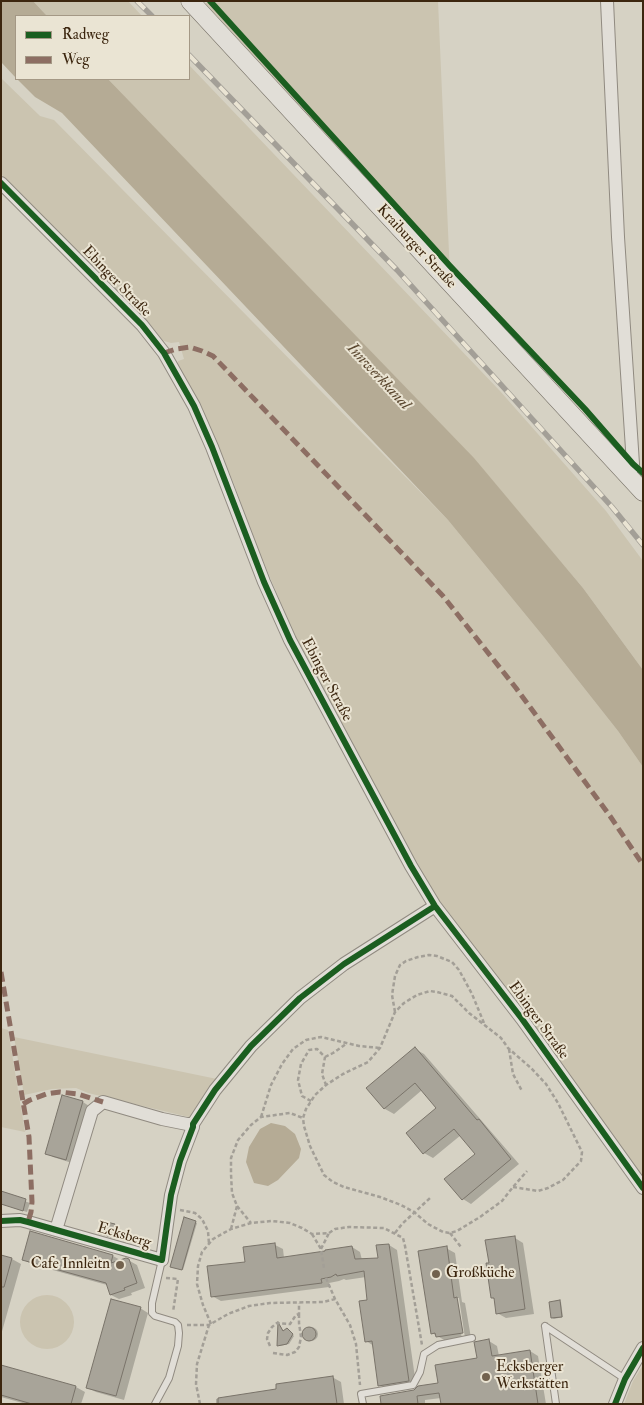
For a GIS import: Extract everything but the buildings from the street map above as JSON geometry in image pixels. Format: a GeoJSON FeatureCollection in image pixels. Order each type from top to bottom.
{"type":"FeatureCollection","features":[{"type":"Feature","properties":{"kind":"main road","name":"Kraiburger Straße"},"geometry":{"type":"LineString","coordinates":[[195,3],[643,492]]}},
{"type":"Feature","properties":{"kind":"street"},"geometry":{"type":"LineString","coordinates":[[606,1],[618,237],[633,464],[629,478]]}},
{"type":"Feature","properties":{"kind":"street","name":"Ebinger Straße"},"geometry":{"type":"LineString","coordinates":[[1,183],[142,325],[164,353],[194,406],[212,447],[264,582],[290,640],[411,866],[435,906],[522,1020],[643,1188]]}},
{"type":"Feature","properties":{"kind":"street","name":"Ecksberg"},"geometry":{"type":"LineString","coordinates":[[1,1221],[20,1220],[162,1260],[170,1207],[180,1161],[193,1124],[214,1090],[251,1046],[300,998],[344,964],[435,906]]}},
{"type":"Feature","properties":{"kind":"street"},"geometry":{"type":"LineString","coordinates":[[56,1230],[92,1111],[104,1102],[162,1119],[193,1124]]}},
{"type":"Feature","properties":{"kind":"street"},"geometry":{"type":"LineString","coordinates":[[615,1404],[643,1348]]}},
{"type":"Feature","properties":{"kind":"lane"},"geometry":{"type":"LineString","coordinates":[[155,1404],[169,1378],[178,1346],[179,1333],[178,1325],[175,1322],[155,1316],[152,1313],[152,1303],[162,1260]]}},
{"type":"Feature","properties":{"kind":"lane"},"geometry":{"type":"LineString","coordinates":[[556,1404],[545,1326],[626,1379]]}},
{"type":"Feature","properties":{"kind":"lane"},"geometry":{"type":"LineString","coordinates":[[363,1404],[361,1394],[413,1386],[420,1372],[424,1354],[438,1345],[472,1338]]}},
{"type":"Feature","properties":{"kind":"path"},"geometry":{"type":"LineString","coordinates":[[395,1012],[392,995],[395,976],[400,965],[418,957],[437,956],[452,962],[459,970],[472,994],[484,1025]]}},
{"type":"Feature","properties":{"kind":"path"},"geometry":{"type":"LineString","coordinates":[[513,1187],[538,1191],[548,1188],[563,1180],[582,1161],[582,1152],[558,1103],[546,1084],[508,1048],[501,1038],[469,1013],[452,996],[430,990],[417,995],[404,1004],[395,1012],[380,1048],[368,1062],[342,1074],[326,1086],[315,1096],[306,1109],[303,1118],[304,1126],[310,1146],[324,1175],[332,1182],[380,1197],[414,1212],[428,1224],[443,1232],[457,1231],[502,1201],[513,1187],[527,1170]]}},
{"type":"Feature","properties":{"kind":"path"},"geometry":{"type":"LineString","coordinates":[[251,1223],[237,1206],[232,1193],[232,1158],[238,1140],[261,1116],[270,1084],[293,1049],[306,1040],[321,1037],[346,1044],[380,1048]]}},
{"type":"Feature","properties":{"kind":"path"},"geometry":{"type":"LineString","coordinates":[[325,1057],[346,1044]]}},
{"type":"Feature","properties":{"kind":"path"},"geometry":{"type":"LineString","coordinates":[[508,1048],[513,1074],[522,1091]]}},
{"type":"Feature","properties":{"kind":"path"},"geometry":{"type":"LineString","coordinates":[[311,1101],[302,1096],[298,1080],[300,1064],[309,1050],[317,1050],[325,1057]]}},
{"type":"Feature","properties":{"kind":"path"},"geometry":{"type":"LineString","coordinates":[[325,1057],[322,1074],[326,1086]]}},
{"type":"Feature","properties":{"kind":"path"},"geometry":{"type":"LineString","coordinates":[[261,1116],[290,1113],[303,1118]]}},
{"type":"Feature","properties":{"kind":"path"},"geometry":{"type":"LineString","coordinates":[[395,1233],[430,1198]]}},
{"type":"Feature","properties":{"kind":"path"},"geometry":{"type":"LineString","coordinates":[[232,1229],[237,1206]]}},
{"type":"Feature","properties":{"kind":"path"},"geometry":{"type":"LineString","coordinates":[[170,1207],[195,1213],[202,1219],[208,1231],[209,1244]]}},
{"type":"Feature","properties":{"kind":"path"},"geometry":{"type":"LineString","coordinates":[[200,1404],[196,1384],[197,1364],[210,1325],[197,1284],[198,1266],[202,1252],[213,1239],[232,1229],[251,1223],[272,1221],[290,1223],[312,1234],[321,1249],[324,1268]]}},
{"type":"Feature","properties":{"kind":"path"},"geometry":{"type":"LineString","coordinates":[[321,1249],[329,1233],[335,1229],[349,1227],[384,1228],[403,1238],[424,1354]]}},
{"type":"Feature","properties":{"kind":"path"},"geometry":{"type":"LineString","coordinates":[[312,1234],[329,1233]]}},
{"type":"Feature","properties":{"kind":"path"},"geometry":{"type":"LineString","coordinates":[[450,1233],[461,1247]]}},
{"type":"Feature","properties":{"kind":"path"},"geometry":{"type":"LineString","coordinates":[[157,1277],[178,1279],[174,1305]]}},
{"type":"Feature","properties":{"kind":"path"},"geometry":{"type":"LineString","coordinates":[[326,1278],[335,1299],[350,1325],[356,1344],[361,1394]]}},
{"type":"Feature","properties":{"kind":"path"},"geometry":{"type":"LineString","coordinates":[[178,1325],[210,1325],[228,1314],[249,1306],[270,1303],[323,1302],[335,1299]]}},
{"type":"Feature","properties":{"kind":"path"},"geometry":{"type":"LineString","coordinates":[[273,1353],[287,1355],[295,1352],[299,1347],[301,1336],[298,1323],[299,1303]]}},
{"type":"Feature","properties":{"kind":"path"},"geometry":{"type":"LineString","coordinates":[[270,1346],[267,1340],[268,1333],[272,1327],[277,1323],[290,1324],[296,1315],[299,1314]]}},
{"type":"Feature","properties":{"kind":"shaded area"},"geometry":{"type":"Polygon","coordinates":[[[33,1],[128,1],[141,15],[46,15],[33,1]]]}},
{"type":"Feature","properties":{"kind":"shaded area"},"geometry":{"type":"Polygon","coordinates":[[[235,1],[438,1],[450,276],[206,7],[206,3],[235,1]]]}},
{"type":"Feature","properties":{"kind":"shaded area"},"geometry":{"type":"Polygon","coordinates":[[[190,66],[500,391],[606,511],[643,561],[643,670],[583,588],[473,458],[109,80],[190,80],[190,66]]]}},
{"type":"Feature","properties":{"kind":"shaded area"},"geometry":{"type":"Polygon","coordinates":[[[1,78],[40,116],[54,120],[448,520],[618,731],[643,767],[643,1178],[442,909],[417,869],[296,639],[254,539],[234,484],[207,423],[177,366],[178,361],[184,359],[179,342],[171,343],[157,336],[144,319],[1,174],[1,78]]]}},
{"type":"Feature","properties":{"kind":"shaded area"},"geometry":{"type":"Polygon","coordinates":[[[1,1028],[8,1030],[25,1132],[1,1127],[1,1028]]]}},
{"type":"Feature","properties":{"kind":"shaded area"},"geometry":{"type":"Polygon","coordinates":[[[14,1037],[217,1079],[193,1118],[88,1093],[76,1088],[52,1089],[24,1095],[14,1037]]]}},
{"type":"Feature","properties":{"kind":"shaded area"},"geometry":{"type":"Polygon","coordinates":[[[42,1295],[52,1295],[62,1299],[70,1307],[74,1322],[70,1337],[62,1345],[52,1349],[42,1349],[32,1345],[24,1337],[20,1327],[20,1317],[24,1307],[32,1299],[42,1295]]]}},
{"type":"Feature","properties":{"kind":"shaded area"},"geometry":{"type":"Polygon","coordinates":[[[643,1365],[643,1404],[624,1404],[633,1381],[643,1365]]]}},
{"type":"Feature","properties":{"kind":"water"},"geometry":{"type":"Polygon","coordinates":[[[1,1],[33,1],[46,15],[15,15],[15,77],[1,62],[1,1]]]}},
{"type":"Feature","properties":{"kind":"water","name":"Innwerkkanal"},"geometry":{"type":"Polygon","coordinates":[[[18,80],[109,80],[474,458],[583,588],[643,670],[643,767],[618,731],[543,636],[448,520],[62,113],[35,97],[18,80]]]}},
{"type":"Feature","properties":{"kind":"water"},"geometry":{"type":"Polygon","coordinates":[[[271,1123],[285,1126],[295,1134],[301,1149],[299,1158],[278,1180],[268,1186],[254,1183],[246,1162],[249,1147],[260,1129],[271,1123]]]}},
{"type":"Feature","properties":{"kind":"railway"},"geometry":{"type":"LineString","coordinates":[[137,1],[151,15]]}},
{"type":"Feature","properties":{"kind":"railway"},"geometry":{"type":"LineString","coordinates":[[190,56],[397,270],[612,507],[643,545]]}},
{"type":"Feature","properties":{"kind":"marked path"},"geometry":{"type":"LineString","coordinates":[[164,353],[190,347],[213,356],[443,596],[516,688],[610,816],[643,865]]}},
{"type":"Feature","properties":{"kind":"marked path"},"geometry":{"type":"LineString","coordinates":[[1,972],[29,1137],[32,1202],[28,1222]]}},
{"type":"Feature","properties":{"kind":"marked path"},"geometry":{"type":"LineString","coordinates":[[23,1104],[46,1094],[60,1092],[78,1094],[103,1102]]}},
{"type":"Feature","properties":{"kind":"cycle path"},"geometry":{"type":"LineString","coordinates":[[210,1],[450,266],[643,473]]}},
{"type":"Feature","properties":{"kind":"cycle path"},"geometry":{"type":"LineString","coordinates":[[1,183],[142,325],[164,353],[194,406],[212,447],[264,582],[290,640],[411,866],[435,906],[522,1019],[643,1188]]}},
{"type":"Feature","properties":{"kind":"cycle path"},"geometry":{"type":"LineString","coordinates":[[1,1221],[20,1220],[162,1260],[171,1195],[180,1161],[193,1124],[215,1090],[251,1046],[300,998],[344,964],[435,906]]}},
{"type":"Feature","properties":{"kind":"cycle path"},"geometry":{"type":"LineString","coordinates":[[615,1404],[625,1379],[643,1348]]}},
{"type":"Feature","properties":{"kind":"place","name":"Cafe Innleitn"},"geometry":{"type":"Point","coordinates":[120,1265]}},
{"type":"Feature","properties":{"kind":"place","name":"Großküche"},"geometry":{"type":"Point","coordinates":[436,1274]}},
{"type":"Feature","properties":{"kind":"place","name":"Ecksberger Werkstätten"},"geometry":{"type":"Point","coordinates":[486,1377]}}]}
